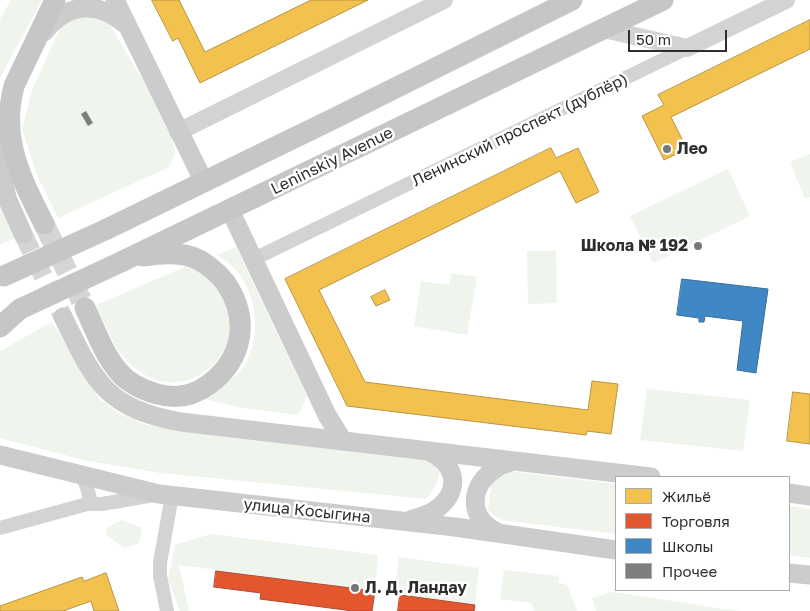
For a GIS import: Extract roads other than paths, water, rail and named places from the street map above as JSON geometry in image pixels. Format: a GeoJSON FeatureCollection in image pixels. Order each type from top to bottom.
{"type":"FeatureCollection","features":[{"type":"Feature","properties":{"kind":"main road"},"geometry":{"type":"LineString","coordinates":[[0,150],[4,117],[10,98],[55,0]]}},
{"type":"Feature","properties":{"kind":"main road"},"geometry":{"type":"LineString","coordinates":[[115,0],[204,182]]}},
{"type":"Feature","properties":{"kind":"main road"},"geometry":{"type":"LineString","coordinates":[[1,278],[204,182],[572,0]]}},
{"type":"Feature","properties":{"kind":"main road","name":"Leninskiy Avenue"},"geometry":{"type":"LineString","coordinates":[[0,319],[663,0]]}},
{"type":"Feature","properties":{"kind":"main road"},"geometry":{"type":"LineString","coordinates":[[31,50],[60,14],[72,8],[87,5],[100,6],[120,18],[129,29]]}},
{"type":"Feature","properties":{"kind":"main road"},"geometry":{"type":"LineString","coordinates":[[10,98],[6,131],[9,148],[44,224]]}},
{"type":"Feature","properties":{"kind":"main road"},"geometry":{"type":"LineString","coordinates":[[0,160],[7,198],[23,234]]}},
{"type":"Feature","properties":{"kind":"main road"},"geometry":{"type":"LineString","coordinates":[[230,210],[327,415],[343,441]]}},
{"type":"Feature","properties":{"kind":"main road"},"geometry":{"type":"LineString","coordinates":[[110,360],[118,372],[143,390],[168,396],[189,395],[202,389],[224,371],[237,349],[240,334],[237,305],[231,291],[220,276],[207,266],[194,258],[180,254],[138,257],[123,261]]}},
{"type":"Feature","properties":{"kind":"main road"},"geometry":{"type":"LineString","coordinates":[[85,308],[123,384],[138,399],[180,418],[224,427]]}},
{"type":"Feature","properties":{"kind":"main road"},"geometry":{"type":"LineString","coordinates":[[0,327],[20,309]]}},
{"type":"Feature","properties":{"kind":"main road"},"geometry":{"type":"LineString","coordinates":[[63,317],[94,377],[108,392],[124,404],[142,413],[164,419],[224,427],[642,476]]}},
{"type":"Feature","properties":{"kind":"main road"},"geometry":{"type":"LineString","coordinates":[[406,522],[427,515],[438,508],[448,498],[452,487],[452,475],[448,465],[440,457],[426,450]]}},
{"type":"Feature","properties":{"kind":"main road","name":"улица Косыгина"},"geometry":{"type":"LineString","coordinates":[[0,455],[166,495],[406,522],[615,550]]}},
{"type":"Feature","properties":{"kind":"main road"},"geometry":{"type":"LineString","coordinates":[[501,534],[490,529],[481,521],[475,509],[476,497],[479,486],[486,478],[498,467],[513,461]]}},
{"type":"Feature","properties":{"kind":"main road"},"geometry":{"type":"LineString","coordinates":[[790,494],[810,496]]}},
{"type":"Feature","properties":{"kind":"main road"},"geometry":{"type":"LineString","coordinates":[[790,573],[810,576]]}},
{"type":"Feature","properties":{"kind":"street"},"geometry":{"type":"LineString","coordinates":[[178,132],[444,0]]}},
{"type":"Feature","properties":{"kind":"street","name":"Ленинский проспект (дублёр)"},"geometry":{"type":"LineString","coordinates":[[254,260],[786,0]]}},
{"type":"Feature","properties":{"kind":"street"},"geometry":{"type":"LineString","coordinates":[[604,28],[687,48]]}},
{"type":"Feature","properties":{"kind":"street"},"geometry":{"type":"LineString","coordinates":[[81,474],[89,492],[90,501],[87,504]]}},
{"type":"Feature","properties":{"kind":"street"},"geometry":{"type":"LineString","coordinates":[[0,528],[87,504],[102,504],[166,495],[160,576],[167,611]]}},
{"type":"Feature","properties":{"kind":"tunnel"},"geometry":{"type":"LineString","coordinates":[[44,224],[85,308]]}},
{"type":"Feature","properties":{"kind":"tunnel"},"geometry":{"type":"LineString","coordinates":[[23,234],[63,317]]}},
{"type":"Feature","properties":{"kind":"place","name":"Лео"},"geometry":{"type":"Point","coordinates":[667,149]}},
{"type":"Feature","properties":{"kind":"place","name":"Школа № 192"},"geometry":{"type":"Point","coordinates":[698,246]}},
{"type":"Feature","properties":{"kind":"place","name":"Л. Д. Ландау"},"geometry":{"type":"Point","coordinates":[355,588]}}]}
